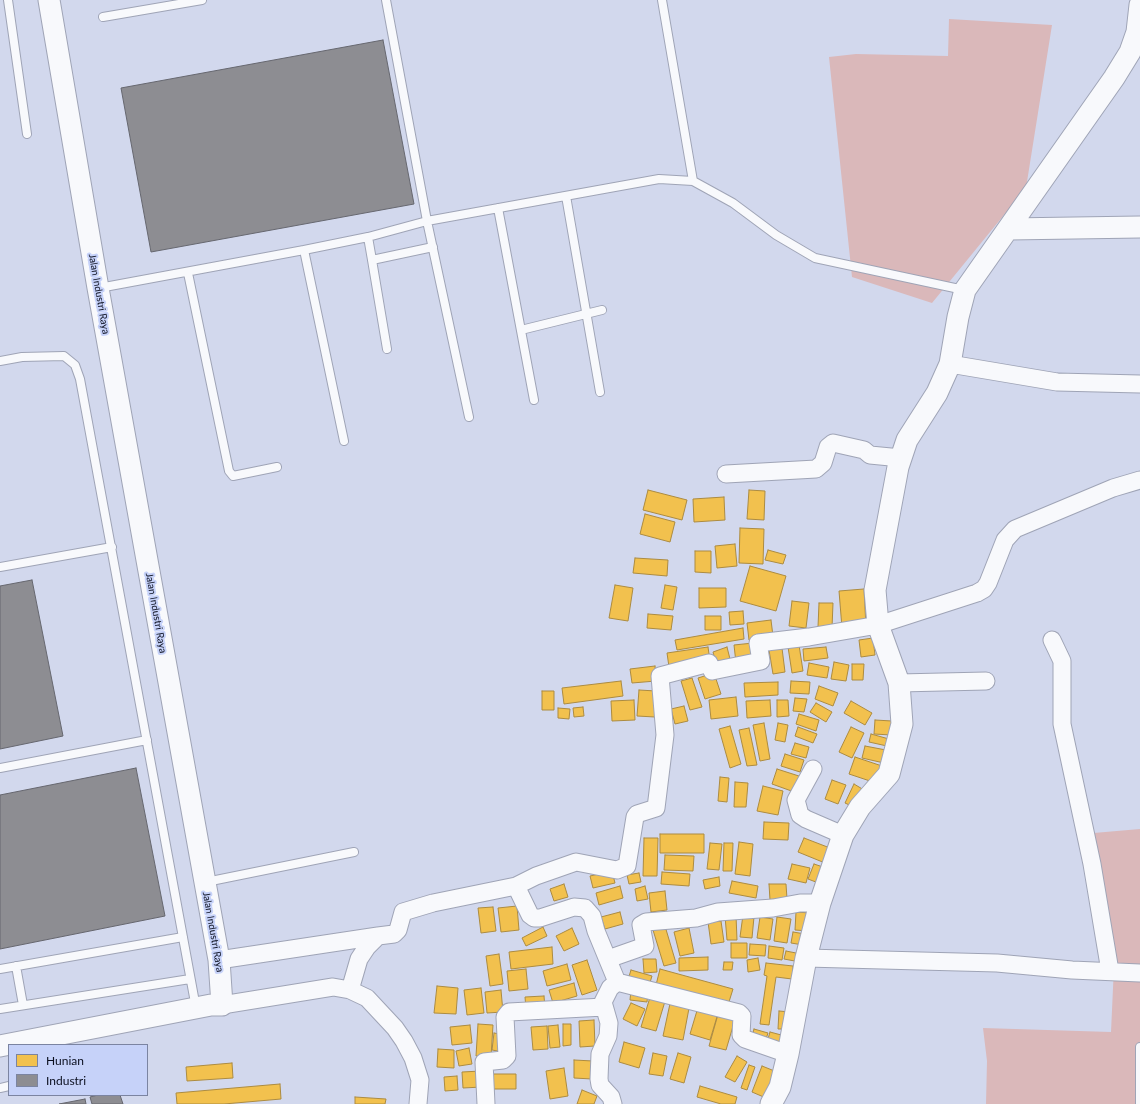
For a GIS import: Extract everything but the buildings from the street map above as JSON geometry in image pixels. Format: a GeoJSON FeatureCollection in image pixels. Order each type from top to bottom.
{"type":"FeatureCollection","features":[{"type":"Feature","properties":{"kind":"street","name":"Jalan Industri Raya"},"geometry":{"type":"LineString","coordinates":[[49,0],[98,288],[219,960],[222,1005]]}},
{"type":"Feature","properties":{"kind":"street"},"geometry":{"type":"LineString","coordinates":[[771,1104],[780,1087],[788,1054],[806,958],[820,903],[843,835],[860,807],[889,774],[902,724],[899,683],[878,625],[875,590],[901,458],[907,440],[937,393],[950,364],[958,316],[965,290],[1009,230],[1114,78],[1135,52],[1140,6]]}},
{"type":"Feature","properties":{"kind":"street"},"geometry":{"type":"LineString","coordinates":[[1009,230],[1140,227]]}},
{"type":"Feature","properties":{"kind":"street"},"geometry":{"type":"LineString","coordinates":[[950,364],[1057,382],[1140,384]]}},
{"type":"Feature","properties":{"kind":"street"},"geometry":{"type":"LineString","coordinates":[[726,474],[816,469],[823,463],[828,447],[833,443],[864,450],[870,455],[901,458]]}},
{"type":"Feature","properties":{"kind":"street"},"geometry":{"type":"LineString","coordinates":[[219,960],[394,934],[398,930],[403,912],[433,903],[516,886],[536,876],[576,862],[617,870],[627,866],[635,817],[637,814],[656,808],[665,735],[660,676],[709,663],[712,671],[761,661],[758,643],[809,637],[878,625],[984,590],[1005,540],[1015,529],[1113,488],[1140,480]]}},
{"type":"Feature","properties":{"kind":"street"},"geometry":{"type":"LineString","coordinates":[[1052,640],[1062,661],[1062,724],[1092,864],[1110,971]]}},
{"type":"Feature","properties":{"kind":"street"},"geometry":{"type":"LineString","coordinates":[[899,683],[986,681]]}},
{"type":"Feature","properties":{"kind":"street"},"geometry":{"type":"LineString","coordinates":[[813,769],[796,800],[800,815],[843,835]]}},
{"type":"Feature","properties":{"kind":"street"},"geometry":{"type":"LineString","coordinates":[[516,886],[530,915],[534,918],[540,918],[574,907],[585,908],[592,916],[596,931],[617,982]]}},
{"type":"Feature","properties":{"kind":"street"},"geometry":{"type":"LineString","coordinates":[[608,959],[645,946],[641,925],[646,922],[696,918],[718,912],[773,908],[800,903],[820,903]]}},
{"type":"Feature","properties":{"kind":"street"},"geometry":{"type":"LineString","coordinates":[[350,990],[360,959],[378,936]]}},
{"type":"Feature","properties":{"kind":"street"},"geometry":{"type":"LineString","coordinates":[[806,958],[997,963],[1072,970],[1140,973]]}},
{"type":"Feature","properties":{"kind":"street"},"geometry":{"type":"LineString","coordinates":[[617,982],[739,1013],[742,1016],[741,1035],[745,1039],[788,1054]]}},
{"type":"Feature","properties":{"kind":"street"},"geometry":{"type":"LineString","coordinates":[[613,1104],[611,1097],[600,1085],[599,1079],[600,1054],[608,1036],[608,1016],[603,1002],[605,996],[617,982]]}},
{"type":"Feature","properties":{"kind":"street"},"geometry":{"type":"LineString","coordinates":[[11,1044],[196,1009],[333,987],[350,990],[366,998],[395,1028],[413,1058],[420,1080],[418,1104]]}},
{"type":"Feature","properties":{"kind":"street"},"geometry":{"type":"LineString","coordinates":[[486,1104],[484,1062],[503,1060],[507,1056],[505,1017],[509,1012],[604,1007]]}},
{"type":"Feature","properties":{"kind":"lane"},"geometry":{"type":"LineString","coordinates":[[8,0],[27,134]]}},
{"type":"Feature","properties":{"kind":"lane"},"geometry":{"type":"LineString","coordinates":[[103,17],[202,0]]}},
{"type":"Feature","properties":{"kind":"lane"},"geometry":{"type":"LineString","coordinates":[[386,0],[427,221],[469,417]]}},
{"type":"Feature","properties":{"kind":"lane"},"geometry":{"type":"LineString","coordinates":[[662,0],[693,181]]}},
{"type":"Feature","properties":{"kind":"lane"},"geometry":{"type":"LineString","coordinates":[[98,288],[143,278],[188,272],[368,237],[427,221],[660,179],[693,181],[734,203],[776,235],[815,258],[965,290]]}},
{"type":"Feature","properties":{"kind":"lane"},"geometry":{"type":"LineString","coordinates":[[566,196],[585,313],[600,392]]}},
{"type":"Feature","properties":{"kind":"lane"},"geometry":{"type":"LineString","coordinates":[[498,208],[534,400]]}},
{"type":"Feature","properties":{"kind":"lane"},"geometry":{"type":"LineString","coordinates":[[368,237],[387,349]]}},
{"type":"Feature","properties":{"kind":"lane"},"geometry":{"type":"LineString","coordinates":[[372,260],[433,246]]}},
{"type":"Feature","properties":{"kind":"lane"},"geometry":{"type":"LineString","coordinates":[[304,250],[344,441]]}},
{"type":"Feature","properties":{"kind":"lane"},"geometry":{"type":"LineString","coordinates":[[188,272],[229,471],[233,476],[277,467]]}},
{"type":"Feature","properties":{"kind":"lane"},"geometry":{"type":"LineString","coordinates":[[521,330],[602,310]]}},
{"type":"Feature","properties":{"kind":"lane"},"geometry":{"type":"LineString","coordinates":[[0,361],[22,357],[64,356],[75,365],[80,379],[183,937],[186,962],[196,1009]]}},
{"type":"Feature","properties":{"kind":"lane"},"geometry":{"type":"LineString","coordinates":[[0,567],[112,547]]}},
{"type":"Feature","properties":{"kind":"lane"},"geometry":{"type":"LineString","coordinates":[[0,768],[147,740]]}},
{"type":"Feature","properties":{"kind":"lane"},"geometry":{"type":"LineString","coordinates":[[205,883],[354,852]]}},
{"type":"Feature","properties":{"kind":"lane"},"geometry":{"type":"LineString","coordinates":[[0,969],[183,937]]}},
{"type":"Feature","properties":{"kind":"lane"},"geometry":{"type":"LineString","coordinates":[[16,966],[24,1005]]}},
{"type":"Feature","properties":{"kind":"lane"},"geometry":{"type":"LineString","coordinates":[[0,1009],[190,979]]}},
{"type":"Feature","properties":{"kind":"lane"},"geometry":{"type":"LineString","coordinates":[[1140,1047],[1140,1104]]}},
{"type":"Feature","properties":{"kind":"shaded area"},"geometry":{"type":"Polygon","coordinates":[[[949,19],[1052,25],[1026,188],[932,303],[852,277],[829,57],[856,54],[948,56],[949,19]]]}},
{"type":"Feature","properties":{"kind":"shaded area"},"geometry":{"type":"Polygon","coordinates":[[[1140,829],[1140,1104],[986,1104],[987,1061],[983,1028],[1111,1032],[1114,966],[1082,834],[1140,829]]]}}]}
